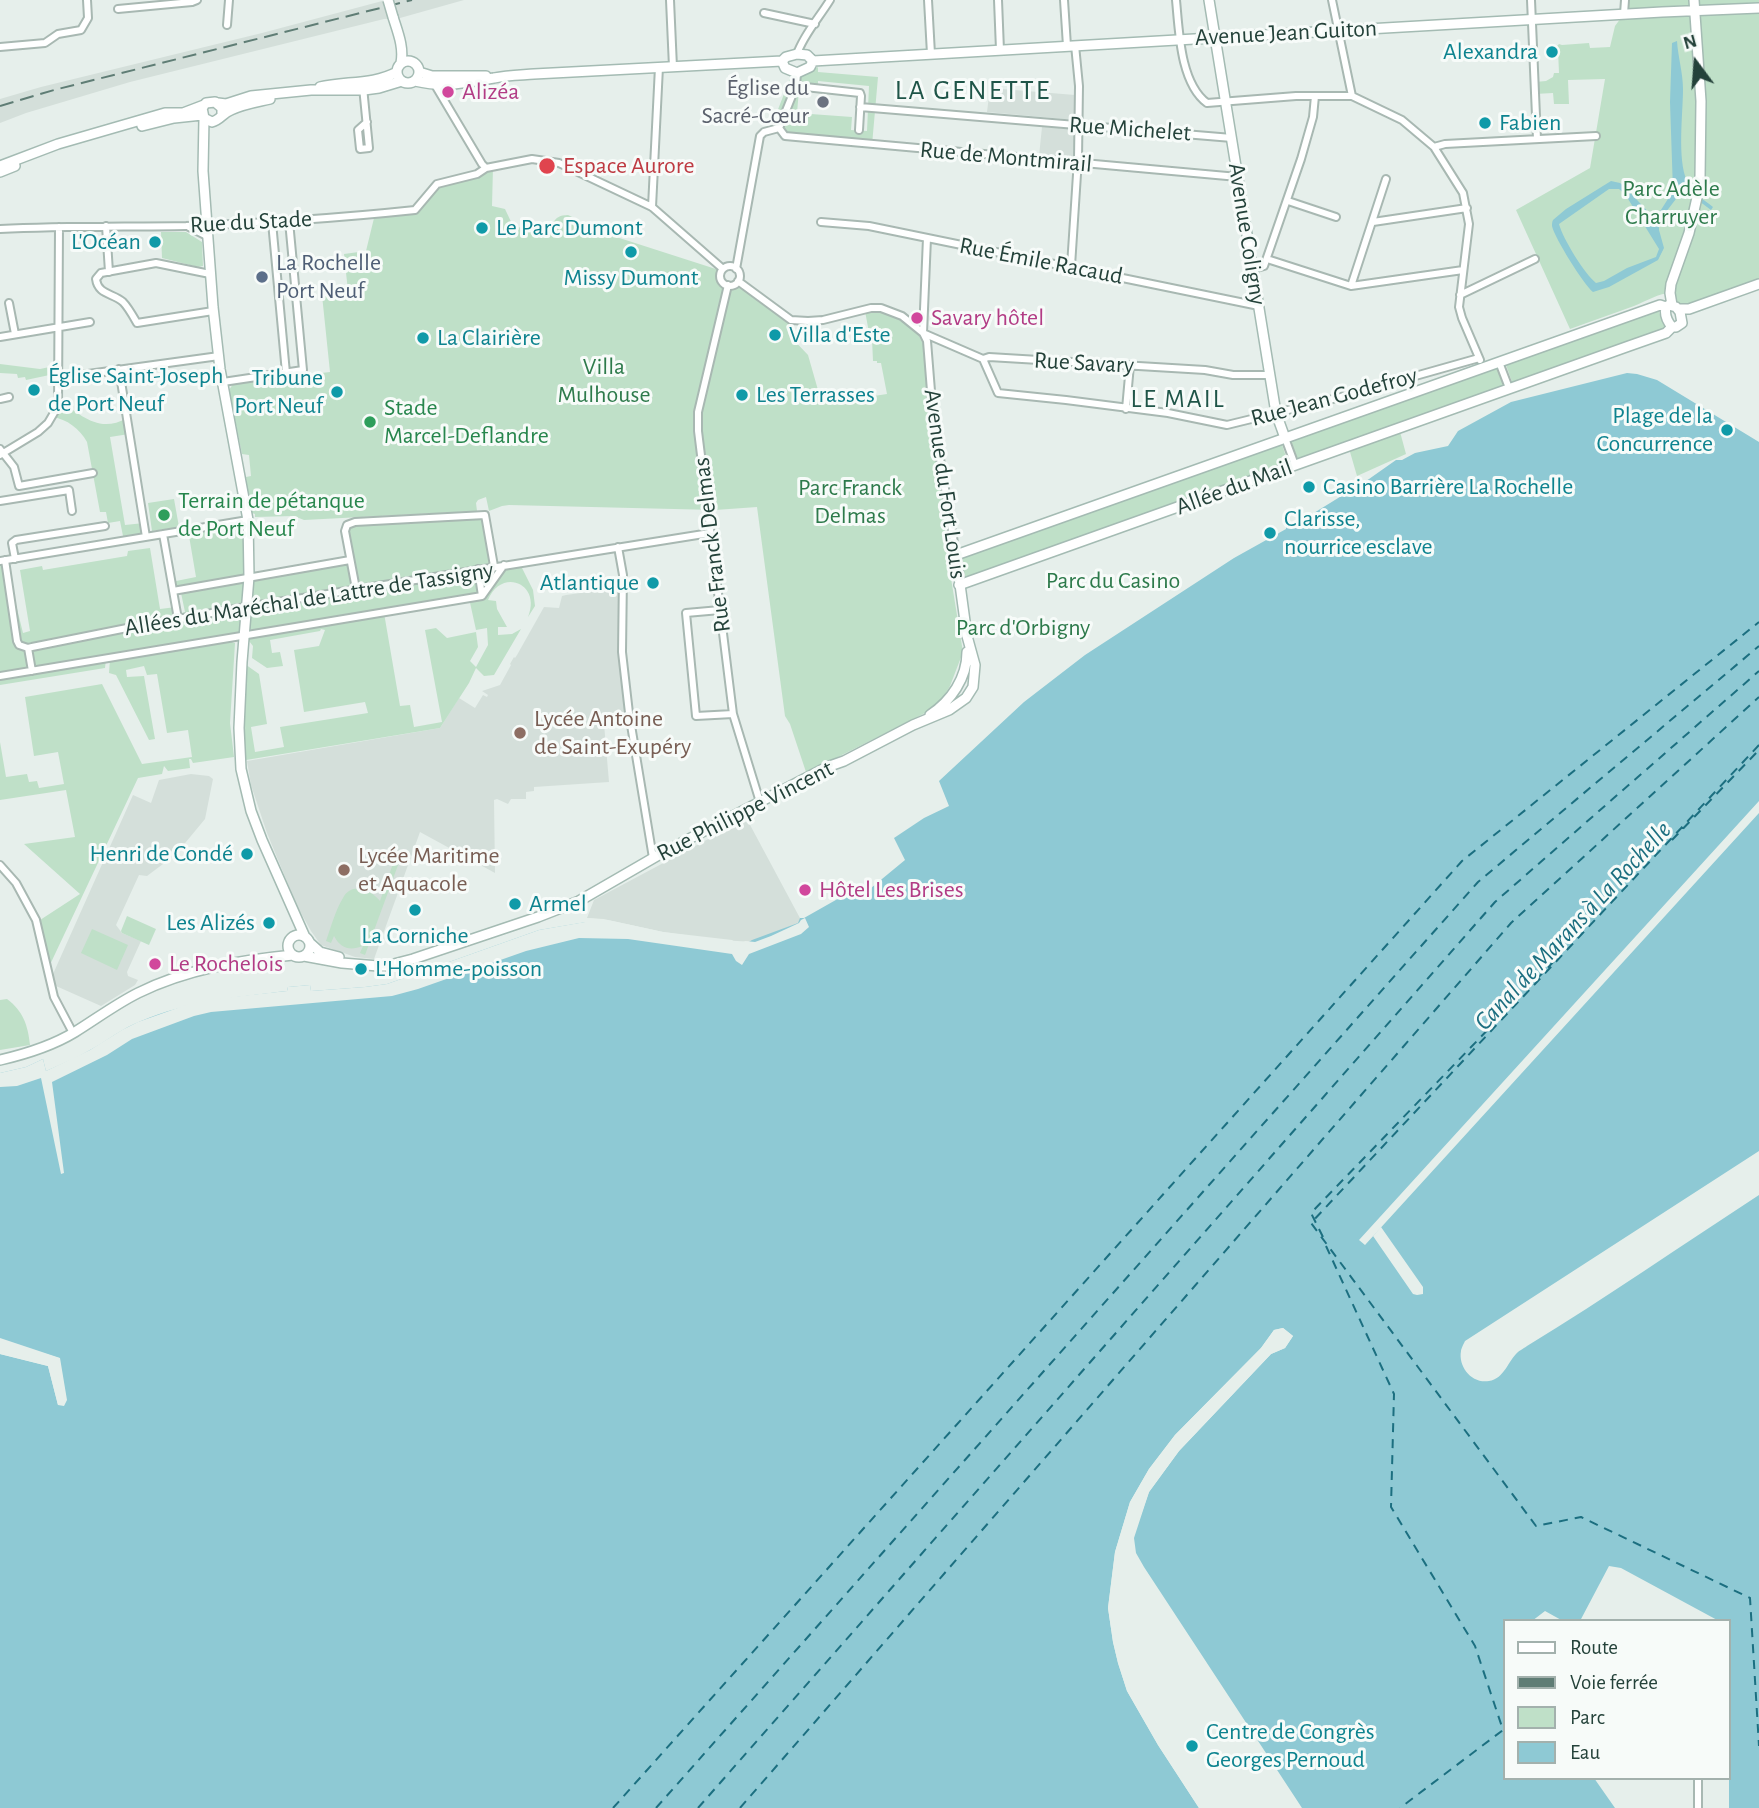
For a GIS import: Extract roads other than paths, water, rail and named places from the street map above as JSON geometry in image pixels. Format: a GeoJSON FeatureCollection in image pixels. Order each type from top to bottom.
{"type":"FeatureCollection","features":[{"type":"Feature","properties":{"kind":"street"},"geometry":{"type":"LineString","coordinates":[[0,47],[45,43],[58,34],[81,30],[88,18],[87,0]]}},
{"type":"Feature","properties":{"kind":"street"},"geometry":{"type":"LineString","coordinates":[[118,9],[197,0]]}},
{"type":"Feature","properties":{"kind":"street"},"geometry":{"type":"LineString","coordinates":[[227,25],[229,0]]}},
{"type":"Feature","properties":{"kind":"street"},"geometry":{"type":"LineString","coordinates":[[388,0],[403,53],[400,72],[408,83],[416,72]]}},
{"type":"Feature","properties":{"kind":"street"},"geometry":{"type":"LineString","coordinates":[[670,0],[673,66]]}},
{"type":"Feature","properties":{"kind":"street"},"geometry":{"type":"LineString","coordinates":[[797,54],[802,40],[830,0]]}},
{"type":"Feature","properties":{"kind":"street"},"geometry":{"type":"LineString","coordinates":[[928,0],[931,54]]}},
{"type":"Feature","properties":{"kind":"street"},"geometry":{"type":"LineString","coordinates":[[998,0],[1000,50]]}},
{"type":"Feature","properties":{"kind":"street"},"geometry":{"type":"LineString","coordinates":[[1064,0],[1079,86],[1078,164],[1071,266]]}},
{"type":"Feature","properties":{"kind":"street"},"geometry":{"type":"LineString","coordinates":[[1175,0],[1186,69],[1197,94],[1207,103],[1296,96],[1352,96],[1402,120],[1434,147],[1463,193],[1467,208],[1469,224],[1459,307],[1485,367]]}},
{"type":"Feature","properties":{"kind":"street","name":"Avenue Coligny"},"geometry":{"type":"LineString","coordinates":[[1209,0],[1276,413],[1295,465]]}},
{"type":"Feature","properties":{"kind":"street"},"geometry":{"type":"LineString","coordinates":[[1332,0],[1352,96]]}},
{"type":"Feature","properties":{"kind":"street"},"geometry":{"type":"LineString","coordinates":[[1531,0],[1538,139]]}},
{"type":"Feature","properties":{"kind":"street"},"geometry":{"type":"LineString","coordinates":[[1624,14],[1625,0]]}},
{"type":"Feature","properties":{"kind":"street"},"geometry":{"type":"LineString","coordinates":[[1672,307],[1666,317],[1672,327],[1676,327],[1682,323],[1681,317],[1672,307],[1671,284],[1689,233],[1697,198],[1701,161],[1693,0]]}},
{"type":"Feature","properties":{"kind":"street","name":"Avenue Jean Guiton"},"geometry":{"type":"LineString","coordinates":[[813,61],[1759,8]]}},
{"type":"Feature","properties":{"kind":"street"},"geometry":{"type":"LineString","coordinates":[[764,13],[815,24]]}},
{"type":"Feature","properties":{"kind":"street"},"geometry":{"type":"LineString","coordinates":[[400,38],[416,72]]}},
{"type":"Feature","properties":{"kind":"street"},"geometry":{"type":"LineString","coordinates":[[435,85],[495,78],[782,61],[797,54],[807,55],[813,61],[810,67],[797,73],[785,68],[782,61]]}},
{"type":"Feature","properties":{"kind":"street"},"geometry":{"type":"LineString","coordinates":[[304,956],[309,950],[308,940],[262,840],[251,811],[241,769],[239,728],[249,577],[248,520],[213,311],[203,171],[204,134],[209,102],[226,104],[251,96],[363,86],[400,72],[408,61],[416,72],[435,85],[486,168]]}},
{"type":"Feature","properties":{"kind":"street"},"geometry":{"type":"LineString","coordinates":[[652,207],[659,67]]}},
{"type":"Feature","properties":{"kind":"street"},"geometry":{"type":"LineString","coordinates":[[416,72],[432,76],[478,75],[495,78]]}},
{"type":"Feature","properties":{"kind":"street"},"geometry":{"type":"LineString","coordinates":[[736,268],[723,269],[723,282],[734,285],[740,276],[736,268],[760,136],[764,132],[779,128],[796,86],[797,73]]}},
{"type":"Feature","properties":{"kind":"street"},"geometry":{"type":"LineString","coordinates":[[363,86],[367,122]]}},
{"type":"Feature","properties":{"kind":"street"},"geometry":{"type":"LineString","coordinates":[[796,86],[858,92],[861,96],[859,130]]}},
{"type":"Feature","properties":{"kind":"street"},"geometry":{"type":"LineString","coordinates":[[0,166],[58,144],[164,113],[206,115],[218,121],[222,115],[232,110],[284,94]]}},
{"type":"Feature","properties":{"kind":"street"},"geometry":{"type":"LineString","coordinates":[[1253,269],[1264,266],[1288,201],[1313,117],[1315,96]]}},
{"type":"Feature","properties":{"kind":"street"},"geometry":{"type":"LineString","coordinates":[[218,103],[222,108],[222,115]]}},
{"type":"Feature","properties":{"kind":"street","name":"Rue Michelet"},"geometry":{"type":"LineString","coordinates":[[860,107],[1231,138]]}},
{"type":"Feature","properties":{"kind":"street"},"geometry":{"type":"LineString","coordinates":[[0,172],[45,154],[103,136],[169,119],[206,115]]}},
{"type":"Feature","properties":{"kind":"street","name":"Rue de Montmirail"},"geometry":{"type":"LineString","coordinates":[[779,128],[785,136],[1238,177]]}},
{"type":"Feature","properties":{"kind":"street"},"geometry":{"type":"LineString","coordinates":[[1434,147],[1446,144],[1596,136]]}},
{"type":"Feature","properties":{"kind":"street","name":"Rue du Stade"},"geometry":{"type":"LineString","coordinates":[[0,229],[187,226],[289,221],[415,210],[437,184],[477,174],[486,168],[532,159],[555,162],[652,207],[723,269]]}},
{"type":"Feature","properties":{"kind":"street"},"geometry":{"type":"LineString","coordinates":[[1351,286],[1386,180]]}},
{"type":"Feature","properties":{"kind":"street"},"geometry":{"type":"LineString","coordinates":[[1288,201],[1336,217]]}},
{"type":"Feature","properties":{"kind":"street"},"geometry":{"type":"LineString","coordinates":[[1373,222],[1467,208]]}},
{"type":"Feature","properties":{"kind":"street"},"geometry":{"type":"LineString","coordinates":[[223,382],[303,370],[289,221]]}},
{"type":"Feature","properties":{"kind":"street"},"geometry":{"type":"LineString","coordinates":[[272,222],[286,373]]}},
{"type":"Feature","properties":{"kind":"street","name":"Rue Émile Racaud"},"geometry":{"type":"LineString","coordinates":[[821,222],[869,226],[1259,306]]}},
{"type":"Feature","properties":{"kind":"street"},"geometry":{"type":"LineString","coordinates":[[22,498],[14,467],[1,453],[38,432],[48,423],[58,406],[59,226]]}},
{"type":"Feature","properties":{"kind":"street"},"geometry":{"type":"LineString","coordinates":[[106,226],[109,272]]}},
{"type":"Feature","properties":{"kind":"street"},"geometry":{"type":"LineString","coordinates":[[187,226],[207,236]]}},
{"type":"Feature","properties":{"kind":"street","name":"Avenue du Fort Louis"},"geometry":{"type":"LineString","coordinates":[[927,238],[923,333],[927,341],[933,416],[967,636]]}},
{"type":"Feature","properties":{"kind":"street"},"geometry":{"type":"LineString","coordinates":[[1267,259],[1351,286],[1463,270]]}},
{"type":"Feature","properties":{"kind":"street"},"geometry":{"type":"LineString","coordinates":[[1460,295],[1535,259]]}},
{"type":"Feature","properties":{"kind":"street"},"geometry":{"type":"LineString","coordinates":[[210,274],[156,263],[101,273],[96,285],[123,302],[137,323],[213,311]]}},
{"type":"Feature","properties":{"kind":"street"},"geometry":{"type":"LineString","coordinates":[[738,281],[791,320],[823,320],[872,308],[881,309],[902,316],[923,333],[983,359]]}},
{"type":"Feature","properties":{"kind":"street","name":"Allée du Mail"},"geometry":{"type":"LineString","coordinates":[[956,555],[1660,305],[1689,309],[1759,284]]}},
{"type":"Feature","properties":{"kind":"street","name":"Rue Franck Delmas"},"geometry":{"type":"LineString","coordinates":[[728,285],[698,412],[698,431],[733,714],[760,802]]}},
{"type":"Feature","properties":{"kind":"street"},"geometry":{"type":"LineString","coordinates":[[9,303],[15,334]]}},
{"type":"Feature","properties":{"kind":"street"},"geometry":{"type":"LineString","coordinates":[[0,337],[90,322]]}},
{"type":"Feature","properties":{"kind":"street","name":"Allée du Mail"},"geometry":{"type":"LineString","coordinates":[[959,585],[1666,333],[1672,327]]}},
{"type":"Feature","properties":{"kind":"street"},"geometry":{"type":"LineString","coordinates":[[59,378],[219,356]]}},
{"type":"Feature","properties":{"kind":"street","name":"Rue Savary"},"geometry":{"type":"LineString","coordinates":[[983,359],[989,357],[1205,370],[1234,375],[1270,375]]}},
{"type":"Feature","properties":{"kind":"street","name":"Rue Jean Godefroy"},"geometry":{"type":"LineString","coordinates":[[983,359],[998,393],[1168,413],[1227,425],[1353,394],[1479,358]]}},
{"type":"Feature","properties":{"kind":"street"},"geometry":{"type":"LineString","coordinates":[[1499,362],[1509,388]]}},
{"type":"Feature","properties":{"kind":"street"},"geometry":{"type":"LineString","coordinates":[[1126,409],[1130,365]]}},
{"type":"Feature","properties":{"kind":"street"},"geometry":{"type":"LineString","coordinates":[[119,369],[146,537]]}},
{"type":"Feature","properties":{"kind":"street"},"geometry":{"type":"LineString","coordinates":[[0,399],[9,397]]}},
{"type":"Feature","properties":{"kind":"street"},"geometry":{"type":"LineString","coordinates":[[19,485],[93,473]]}},
{"type":"Feature","properties":{"kind":"street"},"geometry":{"type":"LineString","coordinates":[[66,478],[72,512]]}},
{"type":"Feature","properties":{"kind":"street"},"geometry":{"type":"LineString","coordinates":[[0,501],[69,490]]}},
{"type":"Feature","properties":{"kind":"street"},"geometry":{"type":"LineString","coordinates":[[356,589],[345,531],[347,525],[355,522],[485,515],[494,566]]}},
{"type":"Feature","properties":{"kind":"street"},"geometry":{"type":"LineString","coordinates":[[32,671],[28,648],[19,645],[17,641],[3,561],[248,520]]}},
{"type":"Feature","properties":{"kind":"street"},"geometry":{"type":"LineString","coordinates":[[15,559],[12,543],[16,540],[105,526]]}},
{"type":"Feature","properties":{"kind":"street"},"geometry":{"type":"LineString","coordinates":[[504,565],[710,533]]}},
{"type":"Feature","properties":{"kind":"street"},"geometry":{"type":"LineString","coordinates":[[163,534],[178,619]]}},
{"type":"Feature","properties":{"kind":"street"},"geometry":{"type":"LineString","coordinates":[[618,547],[623,575],[622,652],[629,719],[653,858]]}},
{"type":"Feature","properties":{"kind":"street"},"geometry":{"type":"LineString","coordinates":[[173,591],[350,560]]}},
{"type":"Feature","properties":{"kind":"street","name":"Allées du Maréchal de Lattre de Tassigny"},"geometry":{"type":"LineString","coordinates":[[28,648],[246,607],[504,565]]}},
{"type":"Feature","properties":{"kind":"street","name":"Allées du Maréchal de Lattre de Tassigny"},"geometry":{"type":"LineString","coordinates":[[0,676],[482,596],[504,565]]}},
{"type":"Feature","properties":{"kind":"street"},"geometry":{"type":"LineString","coordinates":[[478,569],[482,596]]}},
{"type":"Feature","properties":{"kind":"street"},"geometry":{"type":"LineString","coordinates":[[720,610],[686,613],[696,716],[733,714]]}},
{"type":"Feature","properties":{"kind":"street","name":"Rue Philippe Vincent"},"geometry":{"type":"LineString","coordinates":[[364,965],[378,967],[413,959],[579,901],[653,858],[827,767],[959,705],[973,687],[975,665],[967,636]]}},
{"type":"Feature","properties":{"kind":"street","name":"Rue Philippe Vincent"},"geometry":{"type":"LineString","coordinates":[[913,726],[943,704],[960,681],[967,664],[967,636]]}},
{"type":"Feature","properties":{"kind":"street"},"geometry":{"type":"LineString","coordinates":[[0,865],[16,883],[36,920],[54,997],[73,1033]]}},
{"type":"Feature","properties":{"kind":"street"},"geometry":{"type":"LineString","coordinates":[[289,902],[294,924],[289,951],[293,955]]}},
{"type":"Feature","properties":{"kind":"street"},"geometry":{"type":"LineString","coordinates":[[258,958],[299,935],[320,952],[364,965]]}},
{"type":"Feature","properties":{"kind":"street"},"geometry":{"type":"LineString","coordinates":[[0,1060],[41,1048],[73,1033],[142,991],[185,976],[258,958],[293,955],[364,965]]}},
{"type":"Feature","properties":{"kind":"street"},"geometry":{"type":"LineString","coordinates":[[1698,1780],[1698,1808]]}},
{"type":"Feature","properties":{"kind":"water"},"geometry":{"type":"Polygon","coordinates":[[[1677,41],[1683,83],[1681,149],[1684,172],[1692,189],[1713,207],[1711,210],[1699,201],[1679,195],[1659,221],[1664,248],[1658,260],[1609,287],[1593,292],[1563,250],[1552,222],[1566,209],[1611,181],[1625,187],[1651,215],[1659,213],[1673,191],[1670,102],[1672,43],[1677,41]],[[1609,189],[1559,224],[1574,255],[1596,283],[1656,257],[1659,249],[1625,194],[1619,189],[1609,189]]]}},
{"type":"Feature","properties":{"kind":"water","name":"Canal de Marans à La Rochelle"},"geometry":{"type":"Polygon","coordinates":[[[1627,373],[1657,380],[1759,442],[1759,1151],[1465,1341],[1461,1357],[1464,1368],[1472,1377],[1483,1381],[1494,1380],[1519,1351],[1759,1195],[1759,1808],[1729,1808],[1731,1619],[1715,1619],[1621,1568],[1609,1566],[1581,1619],[1559,1619],[1545,1611],[1535,1619],[1504,1619],[1504,1780],[1595,1780],[1615,1808],[1302,1808],[1144,1567],[1136,1553],[1134,1538],[1149,1492],[1179,1451],[1271,1354],[1285,1348],[1293,1336],[1283,1328],[1274,1330],[1261,1348],[1175,1435],[1149,1469],[1130,1502],[1115,1552],[1108,1608],[1113,1642],[1127,1691],[1199,1808],[0,1808],[0,1354],[48,1366],[58,1405],[64,1405],[59,1358],[0,1340],[0,1073],[26,1067],[43,1059],[46,1071],[85,1053],[134,1024],[177,1009],[287,991],[288,987],[310,985],[311,991],[387,984],[539,930],[586,922],[736,950],[752,940],[798,923],[800,918],[857,888],[864,900],[867,899],[865,893],[905,860],[894,838],[924,818],[949,806],[939,781],[1024,702],[1085,655],[1234,558],[1286,529],[1288,522],[1296,524],[1396,460],[1448,446],[1458,431],[1511,402],[1627,373]],[[1381,1227],[1373,1236],[1413,1294],[1423,1294],[1423,1287],[1381,1227]]]}},
{"type":"Feature","properties":{"kind":"railway"},"geometry":{"type":"LineString","coordinates":[[0,106],[412,0]]}},
{"type":"Feature","properties":{"kind":"place","name":"Alexandra"},"geometry":{"type":"Point","coordinates":[1552,52]}},
{"type":"Feature","properties":{"kind":"place","name":"Alizéa"},"geometry":{"type":"Point","coordinates":[448,92]}},
{"type":"Feature","properties":{"kind":"place","name":"Église du Sacré-Cœur"},"geometry":{"type":"Point","coordinates":[823,102]}},
{"type":"Feature","properties":{"kind":"place","name":"Fabien"},"geometry":{"type":"Point","coordinates":[1485,123]}},
{"type":"Feature","properties":{"kind":"place","name":"Espace Aurore"},"geometry":{"type":"Point","coordinates":[547,166]}},
{"type":"Feature","properties":{"kind":"place","name":"Le Parc Dumont"},"geometry":{"type":"Point","coordinates":[482,228]}},
{"type":"Feature","properties":{"kind":"place","name":"L'Océan"},"geometry":{"type":"Point","coordinates":[155,242]}},
{"type":"Feature","properties":{"kind":"place","name":"Missy Dumont"},"geometry":{"type":"Point","coordinates":[631,252]}},
{"type":"Feature","properties":{"kind":"place","name":"La Rochelle Port Neuf"},"geometry":{"type":"Point","coordinates":[262,277]}},
{"type":"Feature","properties":{"kind":"place","name":"Savary hôtel"},"geometry":{"type":"Point","coordinates":[917,318]}},
{"type":"Feature","properties":{"kind":"place","name":"Villa d'Este"},"geometry":{"type":"Point","coordinates":[775,335]}},
{"type":"Feature","properties":{"kind":"place","name":"La Clairière"},"geometry":{"type":"Point","coordinates":[423,338]}},
{"type":"Feature","properties":{"kind":"place","name":"Église Saint-Joseph de Port Neuf"},"geometry":{"type":"Point","coordinates":[34,390]}},
{"type":"Feature","properties":{"kind":"place","name":"Tribune Port Neuf"},"geometry":{"type":"Point","coordinates":[337,392]}},
{"type":"Feature","properties":{"kind":"place","name":"Les Terrasses"},"geometry":{"type":"Point","coordinates":[742,395]}},
{"type":"Feature","properties":{"kind":"place","name":"Stade Marcel-Deflandre"},"geometry":{"type":"Point","coordinates":[370,422]}},
{"type":"Feature","properties":{"kind":"place","name":"Plage de la Concurrence"},"geometry":{"type":"Point","coordinates":[1727,430]}},
{"type":"Feature","properties":{"kind":"place","name":"Casino Barrière La Rochelle"},"geometry":{"type":"Point","coordinates":[1309,487]}},
{"type":"Feature","properties":{"kind":"place","name":"Terrain de pétanque de Port Neuf"},"geometry":{"type":"Point","coordinates":[164,515]}},
{"type":"Feature","properties":{"kind":"place","name":"Clarisse, nourrice esclave"},"geometry":{"type":"Point","coordinates":[1270,533]}},
{"type":"Feature","properties":{"kind":"place","name":"Atlantique"},"geometry":{"type":"Point","coordinates":[653,583]}},
{"type":"Feature","properties":{"kind":"place","name":"Lycée Antoine de Saint-Exupéry"},"geometry":{"type":"Point","coordinates":[520,733]}},
{"type":"Feature","properties":{"kind":"place","name":"Henri de Condé"},"geometry":{"type":"Point","coordinates":[247,854]}},
{"type":"Feature","properties":{"kind":"place","name":"Lycée Maritime et Aquacole"},"geometry":{"type":"Point","coordinates":[344,870]}},
{"type":"Feature","properties":{"kind":"place","name":"Hôtel Les Brises"},"geometry":{"type":"Point","coordinates":[805,890]}},
{"type":"Feature","properties":{"kind":"place","name":"Armel"},"geometry":{"type":"Point","coordinates":[515,904]}},
{"type":"Feature","properties":{"kind":"place","name":"La Corniche"},"geometry":{"type":"Point","coordinates":[415,910]}},
{"type":"Feature","properties":{"kind":"place","name":"Les Alizés"},"geometry":{"type":"Point","coordinates":[269,923]}},
{"type":"Feature","properties":{"kind":"place","name":"Le Rochelois"},"geometry":{"type":"Point","coordinates":[155,964]}},
{"type":"Feature","properties":{"kind":"place","name":"L'Homme-poisson"},"geometry":{"type":"Point","coordinates":[361,969]}},
{"type":"Feature","properties":{"kind":"place","name":"Centre de Congrès Georges Pernoud"},"geometry":{"type":"Point","coordinates":[1192,1746]}},
{"type":"Feature","properties":{"kind":"district","name":"LA GENETTE"},"geometry":{"type":"Point","coordinates":[973,91]}},
{"type":"Feature","properties":{"kind":"district","name":"LE MAIL"},"geometry":{"type":"Point","coordinates":[1178,399]}},
{"type":"Feature","properties":{"kind":"park label","name":"Parc Adèle Charruyer"},"geometry":{"type":"Point","coordinates":[1671,203]}},
{"type":"Feature","properties":{"kind":"park label","name":"Villa Mulhouse"},"geometry":{"type":"Point","coordinates":[604,381]}},
{"type":"Feature","properties":{"kind":"park label","name":"Parc Franck Delmas"},"geometry":{"type":"Point","coordinates":[850,502]}},
{"type":"Feature","properties":{"kind":"park label","name":"Parc du Casino"},"geometry":{"type":"Point","coordinates":[1113,581]}},
{"type":"Feature","properties":{"kind":"park label","name":"Parc d'Orbigny"},"geometry":{"type":"Point","coordinates":[1023,628]}}]}
